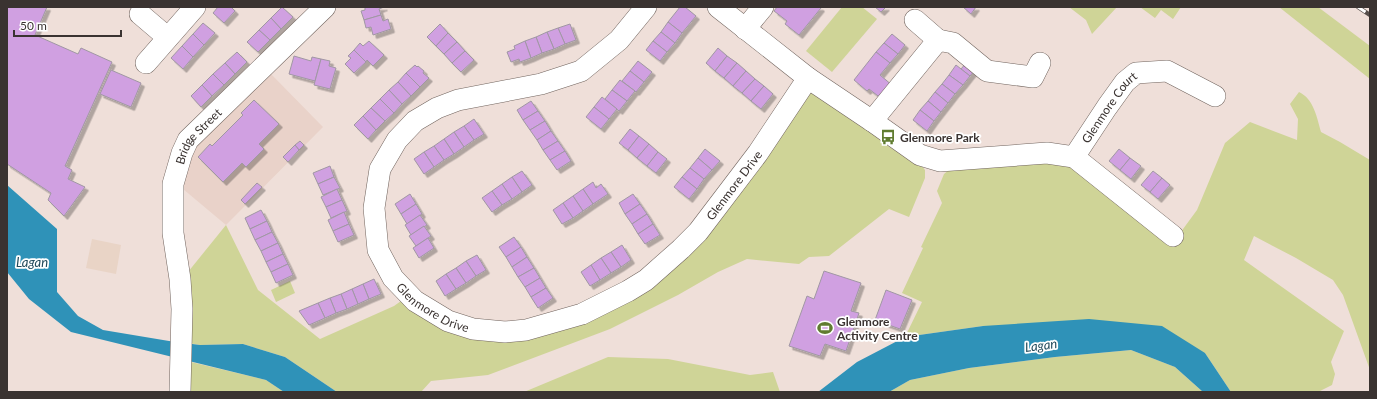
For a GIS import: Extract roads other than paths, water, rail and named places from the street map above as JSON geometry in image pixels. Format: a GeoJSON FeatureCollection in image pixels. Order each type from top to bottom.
{"type":"FeatureCollection","features":[{"type":"Feature","properties":{"kind":"street"},"geometry":{"type":"LineString","coordinates":[[146,63],[195,7]]}},
{"type":"Feature","properties":{"kind":"street","name":"Bridge Street"},"geometry":{"type":"LineString","coordinates":[[180,391],[182,309],[180,279],[173,233],[173,184],[182,153],[188,140],[325,7]]}},
{"type":"Feature","properties":{"kind":"street","name":"Glenmore Drive"},"geometry":{"type":"LineString","coordinates":[[646,7],[619,40],[581,71],[541,84],[458,100],[437,108],[416,121],[397,140],[380,169],[374,208],[378,250],[393,278],[415,301],[448,322],[473,329],[505,332],[526,330],[582,314],[646,280],[698,232],[758,153],[808,78]]}},
{"type":"Feature","properties":{"kind":"street"},"geometry":{"type":"LineString","coordinates":[[718,7],[808,78],[920,155],[940,161],[1047,153],[1074,157],[1173,236]]}},
{"type":"Feature","properties":{"kind":"street"},"geometry":{"type":"LineString","coordinates":[[745,29],[763,7]]}},
{"type":"Feature","properties":{"kind":"street"},"geometry":{"type":"LineString","coordinates":[[140,14],[167,38]]}},
{"type":"Feature","properties":{"kind":"street"},"geometry":{"type":"LineString","coordinates":[[915,20],[938,40],[953,43],[987,71],[1033,77],[1040,63]]}},
{"type":"Feature","properties":{"kind":"street"},"geometry":{"type":"LineString","coordinates":[[872,121],[938,40]]}},
{"type":"Feature","properties":{"kind":"street","name":"Glenmore Court"},"geometry":{"type":"LineString","coordinates":[[1074,157],[1107,106],[1126,82],[1136,73],[1167,71],[1202,78],[1215,96]]}},
{"type":"Feature","properties":{"kind":"water","name":"Lagan"},"geometry":{"type":"Polygon","coordinates":[[[7,185],[57,229],[57,292],[78,316],[103,330],[200,345],[243,344],[285,357],[337,392],[284,392],[266,380],[71,332],[29,299],[7,272],[7,185]]]}},
{"type":"Feature","properties":{"kind":"water","name":"Lagan"},"geometry":{"type":"Polygon","coordinates":[[[1089,319],[1162,326],[1205,353],[1231,392],[1203,392],[1175,367],[1131,350],[1055,357],[969,368],[910,380],[889,392],[818,392],[857,362],[905,337],[983,326],[1089,319]]]}},
{"type":"Feature","properties":{"kind":"railway"},"geometry":{"type":"LineString","coordinates":[[1358,7],[1370,15]]}},
{"type":"Feature","properties":{"kind":"place","name":"Glenmore Park"},"geometry":{"type":"Point","coordinates":[888,137]}},
{"type":"Feature","properties":{"kind":"place","name":"Glenmore Activity Centre"},"geometry":{"type":"Point","coordinates":[825,328]}}]}
